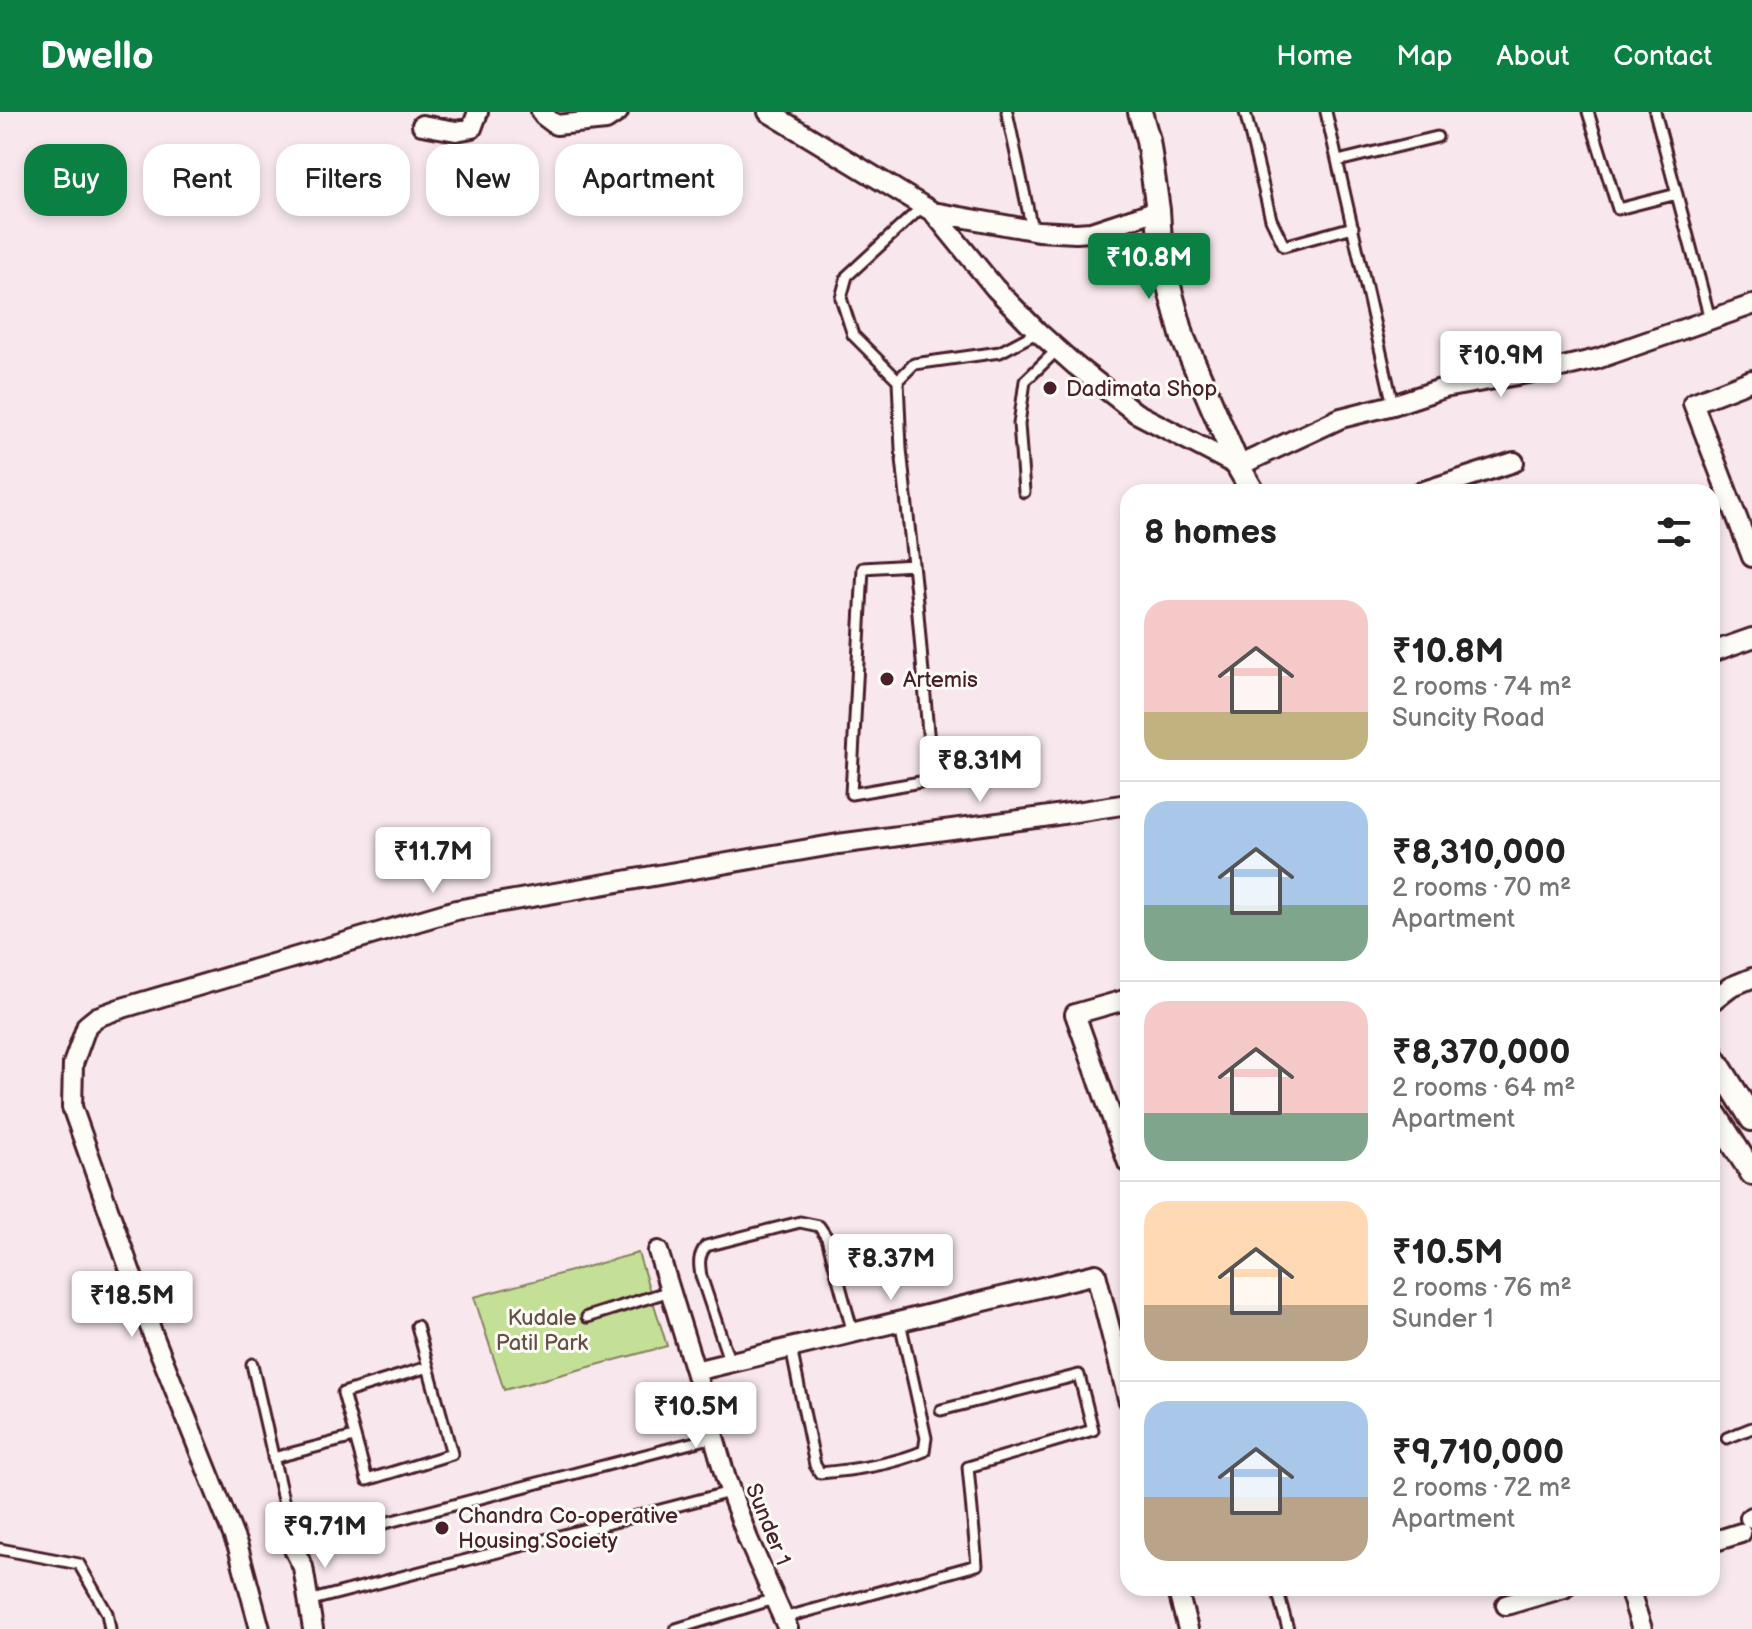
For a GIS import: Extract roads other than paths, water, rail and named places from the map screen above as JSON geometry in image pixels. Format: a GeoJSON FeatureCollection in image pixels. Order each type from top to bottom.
{"type":"FeatureCollection","features":[{"type":"Feature","properties":{"kind":"street"},"geometry":{"type":"LineString","coordinates":[[422,125],[456,131],[472,128],[478,112]]}},
{"type":"Feature","properties":{"kind":"street"},"geometry":{"type":"LineString","coordinates":[[541,112],[556,125],[606,120],[618,112]]}},
{"type":"Feature","properties":{"kind":"street"},"geometry":{"type":"LineString","coordinates":[[768,112],[928,209],[995,288],[1038,332],[1136,413],[1238,466]]}},
{"type":"Feature","properties":{"kind":"street"},"geometry":{"type":"LineString","coordinates":[[1140,112],[1148,140],[1161,257],[1183,338],[1248,484]]}},
{"type":"Feature","properties":{"kind":"street"},"geometry":{"type":"LineString","coordinates":[[928,209],[1032,229],[1091,232],[1158,210]]}},
{"type":"Feature","properties":{"kind":"street"},"geometry":{"type":"LineString","coordinates":[[1238,466],[1341,418],[1444,388],[1597,359],[1752,305]]}},
{"type":"Feature","properties":{"kind":"street"},"geometry":{"type":"LineString","coordinates":[[1752,380],[1693,403],[1752,557]]}},
{"type":"Feature","properties":{"kind":"street"},"geometry":{"type":"LineString","coordinates":[[1446,484],[1514,462]]}},
{"type":"Feature","properties":{"kind":"street"},"geometry":{"type":"LineString","coordinates":[[1720,649],[1752,638]]}},
{"type":"Feature","properties":{"kind":"street"},"geometry":{"type":"LineString","coordinates":[[260,1629],[238,1547],[153,1335],[72,1107],[73,1064],[87,1025],[97,1017],[119,1009],[456,910],[838,844],[1120,805]]}},
{"type":"Feature","properties":{"kind":"street"},"geometry":{"type":"LineString","coordinates":[[1720,995],[1752,978]]}},
{"type":"Feature","properties":{"kind":"street"},"geometry":{"type":"LineString","coordinates":[[1120,1001],[1075,1014],[1120,1141]]}},
{"type":"Feature","properties":{"kind":"street"},"geometry":{"type":"LineString","coordinates":[[1720,1070],[1748,1105]]}},
{"type":"Feature","properties":{"kind":"street"},"geometry":{"type":"LineString","coordinates":[[1720,1123],[1752,1173]]}},
{"type":"Feature","properties":{"kind":"street","name":"Sunder 1"},"geometry":{"type":"LineString","coordinates":[[658,1251],[730,1492],[785,1623]]}},
{"type":"Feature","properties":{"kind":"street"},"geometry":{"type":"LineString","coordinates":[[695,1371],[1096,1274],[1120,1368]]}},
{"type":"Feature","properties":{"kind":"street"},"geometry":{"type":"LineString","coordinates":[[288,1522],[293,1547],[303,1567],[313,1629]]}},
{"type":"Feature","properties":{"kind":"street"},"geometry":{"type":"LineString","coordinates":[[1720,1538],[1748,1522]]}},
{"type":"Feature","properties":{"kind":"street"},"geometry":{"type":"LineString","coordinates":[[1179,1596],[1188,1629]]}},
{"type":"Feature","properties":{"kind":"street"},"geometry":{"type":"LineString","coordinates":[[1506,1605],[1537,1596]]}},
{"type":"Feature","properties":{"kind":"street"},"geometry":{"type":"LineString","coordinates":[[1632,1596],[1642,1629]]}},
{"type":"Feature","properties":{"kind":"lane"},"geometry":{"type":"LineString","coordinates":[[1007,112],[1032,229]]}},
{"type":"Feature","properties":{"kind":"lane"},"geometry":{"type":"LineString","coordinates":[[1245,112],[1271,219],[1284,246],[1353,227]]}},
{"type":"Feature","properties":{"kind":"lane"},"geometry":{"type":"LineString","coordinates":[[1326,112],[1393,405]]}},
{"type":"Feature","properties":{"kind":"lane"},"geometry":{"type":"LineString","coordinates":[[1588,112],[1618,209],[1677,194]]}},
{"type":"Feature","properties":{"kind":"lane"},"geometry":{"type":"LineString","coordinates":[[1655,112],[1710,319]]}},
{"type":"Feature","properties":{"kind":"lane"},"geometry":{"type":"LineString","coordinates":[[1338,161],[1437,137]]}},
{"type":"Feature","properties":{"kind":"lane"},"geometry":{"type":"LineString","coordinates":[[913,565],[863,568],[851,794],[932,780],[913,565],[901,449],[898,380],[853,335],[841,298],[847,276],[928,209]]}},
{"type":"Feature","properties":{"kind":"lane"},"geometry":{"type":"LineString","coordinates":[[898,380],[914,364],[1000,352],[1038,332]]}},
{"type":"Feature","properties":{"kind":"lane"},"geometry":{"type":"LineString","coordinates":[[1024,492],[1019,424],[1025,381],[1058,349]]}},
{"type":"Feature","properties":{"kind":"lane"},"geometry":{"type":"LineString","coordinates":[[730,1363],[701,1276],[700,1253],[706,1246],[779,1226],[800,1222],[819,1226],[827,1238],[853,1333]]}},
{"type":"Feature","properties":{"kind":"lane"},"geometry":{"type":"LineString","coordinates":[[587,1317],[670,1291]]}},
{"type":"Feature","properties":{"kind":"lane"},"geometry":{"type":"LineString","coordinates":[[791,1348],[815,1465],[820,1473],[884,1464],[924,1451],[926,1438],[900,1322]]}},
{"type":"Feature","properties":{"kind":"lane"},"geometry":{"type":"LineString","coordinates":[[417,1326],[452,1454],[367,1480],[343,1393],[428,1367]]}},
{"type":"Feature","properties":{"kind":"lane"},"geometry":{"type":"LineString","coordinates":[[252,1364],[288,1522]]}},
{"type":"Feature","properties":{"kind":"lane"},"geometry":{"type":"LineString","coordinates":[[785,1623],[977,1565],[968,1467],[1093,1430],[1079,1375],[941,1410]]}},
{"type":"Feature","properties":{"kind":"lane"},"geometry":{"type":"LineString","coordinates":[[1727,1438],[1752,1428]]}},
{"type":"Feature","properties":{"kind":"lane"},"geometry":{"type":"LineString","coordinates":[[273,1458],[354,1437]]}},
{"type":"Feature","properties":{"kind":"lane"},"geometry":{"type":"LineString","coordinates":[[293,1547],[714,1437]]}},
{"type":"Feature","properties":{"kind":"lane"},"geometry":{"type":"LineString","coordinates":[[308,1601],[730,1492]]}},
{"type":"Feature","properties":{"kind":"lane"},"geometry":{"type":"LineString","coordinates":[[0,1549],[79,1564],[107,1613],[110,1629]]}},
{"type":"Feature","properties":{"kind":"lane"},"geometry":{"type":"LineString","coordinates":[[1279,1596],[1288,1629]]}},
{"type":"Feature","properties":{"kind":"lane"},"geometry":{"type":"LineString","coordinates":[[676,1629],[774,1599]]}},
{"type":"Feature","properties":{"kind":"place","name":"Dadimata Shop"},"geometry":{"type":"Point","coordinates":[1050,388]}},
{"type":"Feature","properties":{"kind":"place","name":"Artemis"},"geometry":{"type":"Point","coordinates":[887,679]}},
{"type":"Feature","properties":{"kind":"place","name":"Chandra Co-operative Housing Society"},"geometry":{"type":"Point","coordinates":[442,1528]}},
{"type":"Feature","properties":{"kind":"park label","name":"Kudale Patil Park"},"geometry":{"type":"Point","coordinates":[542,1330]}}]}
